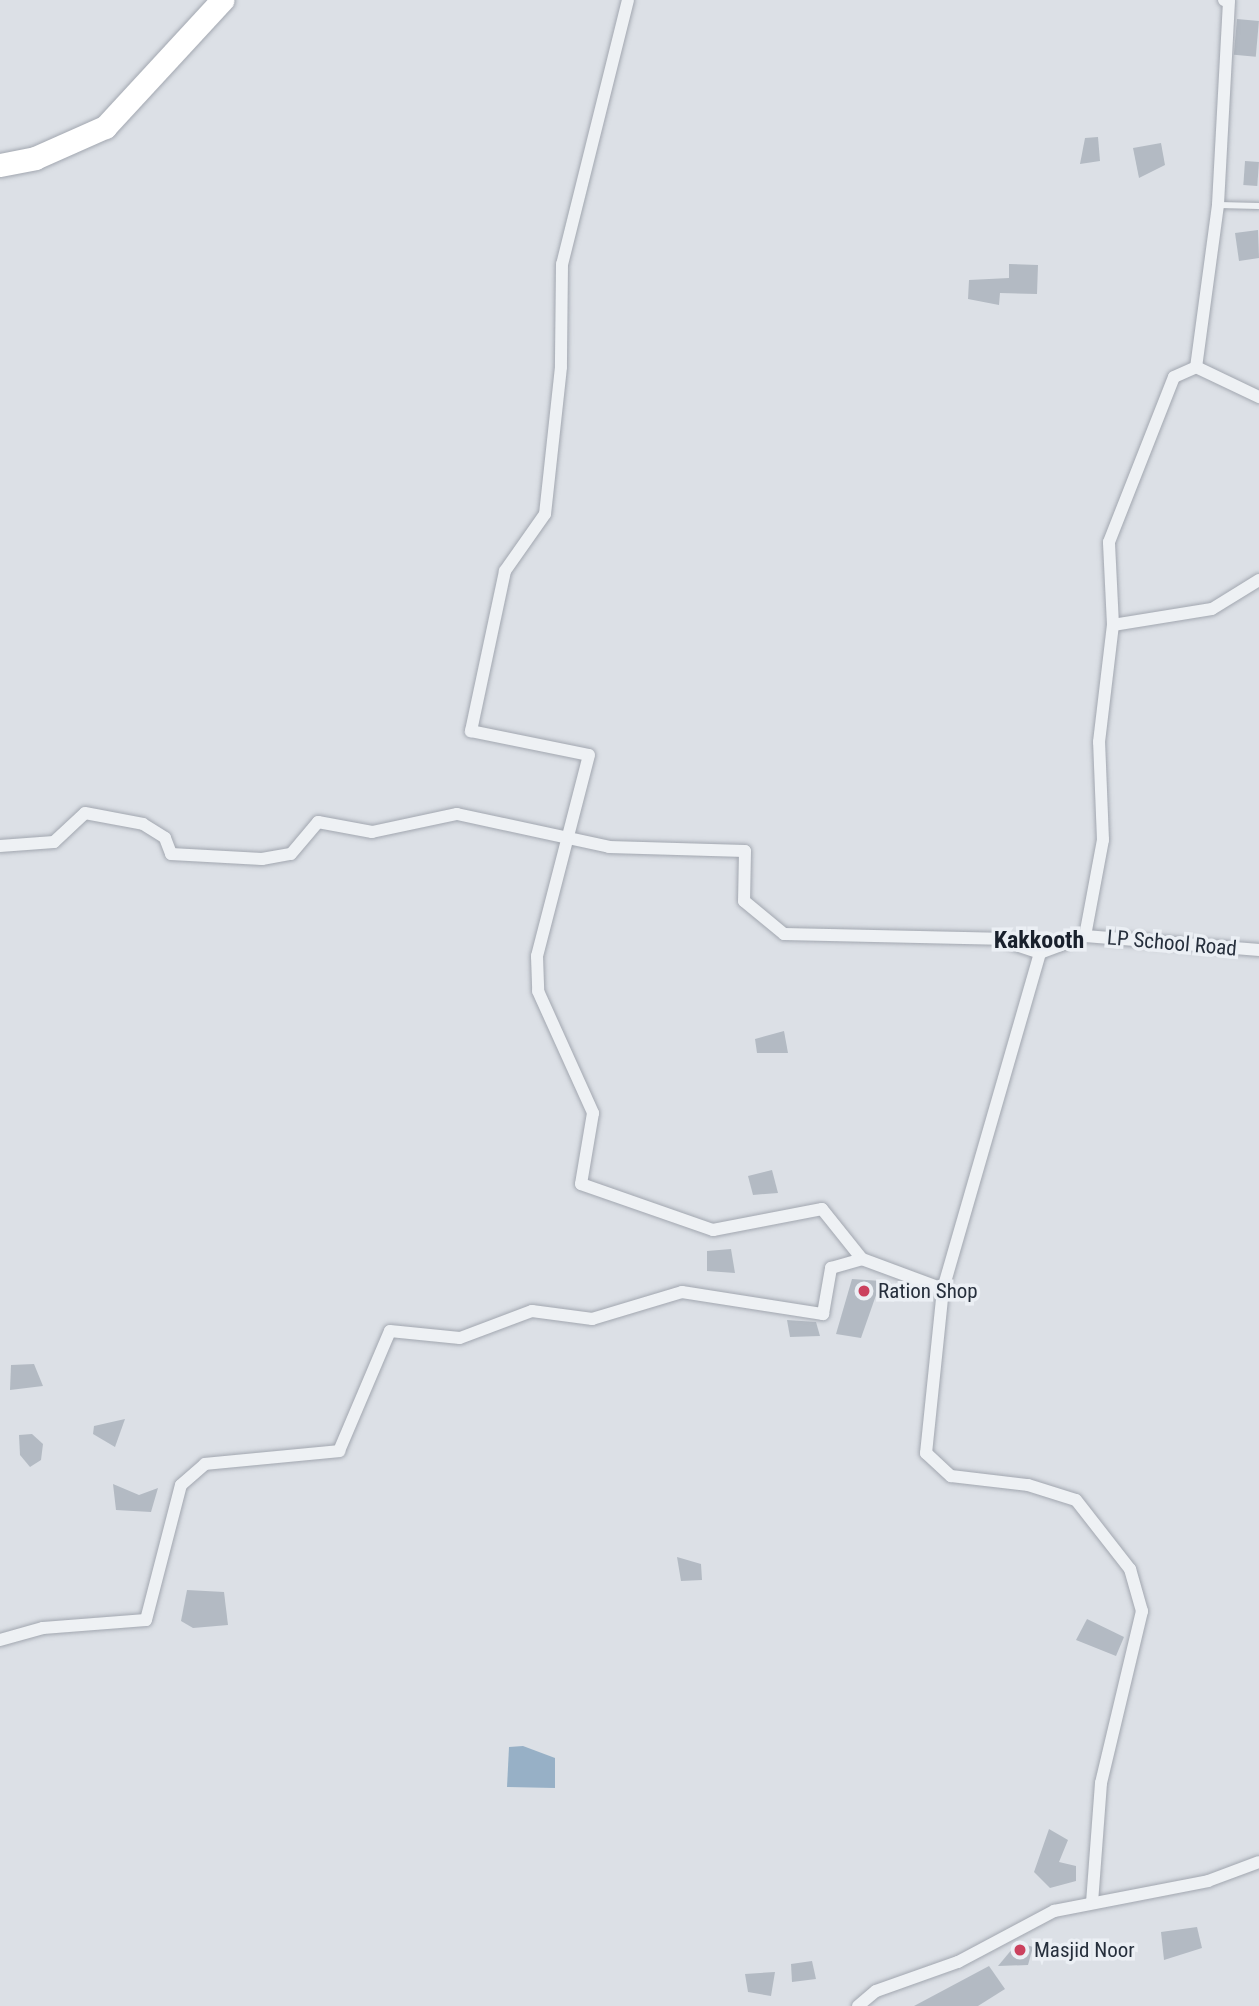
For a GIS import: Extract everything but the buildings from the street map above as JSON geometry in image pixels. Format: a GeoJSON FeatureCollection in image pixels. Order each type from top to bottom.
{"type":"FeatureCollection","features":[{"type":"Feature","properties":{"kind":"highway"},"geometry":{"type":"LineString","coordinates":[[0,165],[36,158],[105,127],[222,0]]}},
{"type":"Feature","properties":{"kind":"street"},"geometry":{"type":"LineString","coordinates":[[628,0],[562,264],[561,367],[545,514],[505,571],[471,731],[589,755],[537,956],[538,991],[593,1113],[581,1184],[713,1230],[821,1209],[862,1259],[943,1289]]}},
{"type":"Feature","properties":{"kind":"street"},"geometry":{"type":"LineString","coordinates":[[1196,367],[1218,205],[1228,0]]}},
{"type":"Feature","properties":{"kind":"street"},"geometry":{"type":"LineString","coordinates":[[0,846],[54,842],[85,813],[144,824],[165,838],[171,854],[209,857],[291,854],[318,822],[372,831],[457,814],[609,847],[745,851],[744,901],[784,934],[998,939],[1040,953],[1085,936],[1103,840],[1099,742],[1113,625],[1109,542],[1174,377],[1196,367],[1259,397]]}},
{"type":"Feature","properties":{"kind":"street"},"geometry":{"type":"LineString","coordinates":[[1113,625],[1212,609],[1259,580]]}},
{"type":"Feature","properties":{"kind":"street","name":"LP School Road"},"geometry":{"type":"LineString","coordinates":[[1085,936],[1259,950]]}},
{"type":"Feature","properties":{"kind":"street"},"geometry":{"type":"LineString","coordinates":[[1040,953],[943,1289],[926,1453],[951,1476],[1028,1485],[1076,1500],[1130,1569],[1142,1611],[1101,1783],[1092,1902]]}},
{"type":"Feature","properties":{"kind":"street"},"geometry":{"type":"LineString","coordinates":[[0,1640],[43,1628],[146,1620],[181,1485],[205,1464],[339,1451],[390,1331],[460,1338],[532,1311],[592,1319],[682,1292],[823,1314],[831,1268],[862,1259]]}},
{"type":"Feature","properties":{"kind":"street"},"geometry":{"type":"LineString","coordinates":[[858,2006],[876,1991],[958,1962],[1054,1911],[1208,1881],[1259,1862]]}},
{"type":"Feature","properties":{"kind":"lane"},"geometry":{"type":"LineString","coordinates":[[1218,205],[1259,206]]}},
{"type":"Feature","properties":{"kind":"water"},"geometry":{"type":"Polygon","coordinates":[[[523,1746],[555,1758],[555,1788],[507,1787],[509,1747],[523,1746]]]}},
{"type":"Feature","properties":{"kind":"place","name":"Ration Shop"},"geometry":{"type":"Point","coordinates":[864,1291]}},
{"type":"Feature","properties":{"kind":"place","name":"Masjid Noor"},"geometry":{"type":"Point","coordinates":[1020,1950]}},
{"type":"Feature","properties":{"kind":"district","name":"Kakkooth"},"geometry":{"type":"Point","coordinates":[1039,941]}}]}
